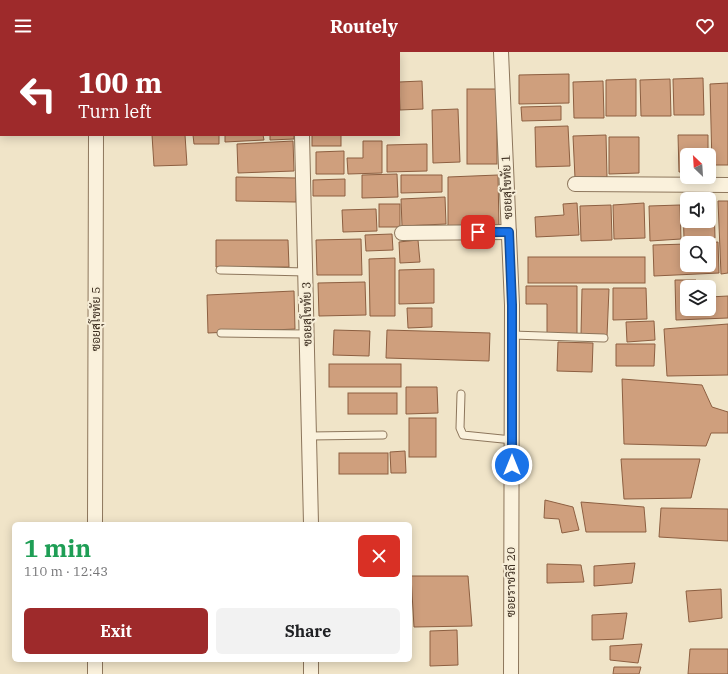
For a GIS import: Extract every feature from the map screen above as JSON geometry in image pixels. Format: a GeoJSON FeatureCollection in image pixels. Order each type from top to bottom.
{"type":"FeatureCollection","features":[{"type":"Feature","properties":{"kind":"street","name":"ซอยสุโขทัย 1"},"geometry":{"type":"LineString","coordinates":[[501,52],[512,335],[512,489]]}},
{"type":"Feature","properties":{"kind":"street","name":"ซอยสุโขทัย 5"},"geometry":{"type":"LineString","coordinates":[[95,522],[96,136]]}},
{"type":"Feature","properties":{"kind":"street","name":"ซอยสุโขทัย 3"},"geometry":{"type":"LineString","coordinates":[[302,136],[311,522]]}},
{"type":"Feature","properties":{"kind":"street"},"geometry":{"type":"LineString","coordinates":[[575,184],[728,185]]}},
{"type":"Feature","properties":{"kind":"street"},"geometry":{"type":"LineString","coordinates":[[402,233],[509,232]]}},
{"type":"Feature","properties":{"kind":"street","name":"ซอยราชวิถี 20"},"geometry":{"type":"LineString","coordinates":[[511,674],[512,489]]}},
{"type":"Feature","properties":{"kind":"street"},"geometry":{"type":"LineString","coordinates":[[95,662],[95,674]]}},
{"type":"Feature","properties":{"kind":"street"},"geometry":{"type":"LineString","coordinates":[[311,662],[311,674]]}},
{"type":"Feature","properties":{"kind":"lane"},"geometry":{"type":"LineString","coordinates":[[220,270],[306,272]]}},
{"type":"Feature","properties":{"kind":"lane"},"geometry":{"type":"LineString","coordinates":[[221,333],[307,334]]}},
{"type":"Feature","properties":{"kind":"lane"},"geometry":{"type":"LineString","coordinates":[[512,335],[604,338]]}},
{"type":"Feature","properties":{"kind":"lane"},"geometry":{"type":"LineString","coordinates":[[460,394],[460,428],[463,435],[512,440]]}},
{"type":"Feature","properties":{"kind":"lane"},"geometry":{"type":"LineString","coordinates":[[310,436],[383,435]]}},
{"type":"Feature","properties":{"kind":"building"},"geometry":{"type":"Polygon","coordinates":[[[569,74],[569,103],[519,104],[519,75],[569,74]]]}},
{"type":"Feature","properties":{"kind":"building"},"geometry":{"type":"Polygon","coordinates":[[[703,78],[704,115],[674,115],[673,79],[703,78]]]}},
{"type":"Feature","properties":{"kind":"building"},"geometry":{"type":"Polygon","coordinates":[[[636,79],[636,116],[606,116],[606,80],[636,79]]]}},
{"type":"Feature","properties":{"kind":"building"},"geometry":{"type":"Polygon","coordinates":[[[670,79],[671,116],[641,116],[640,80],[670,79]]]}},
{"type":"Feature","properties":{"kind":"building"},"geometry":{"type":"Polygon","coordinates":[[[422,81],[423,109],[400,110],[400,82],[422,81]]]}},
{"type":"Feature","properties":{"kind":"building"},"geometry":{"type":"Polygon","coordinates":[[[603,81],[604,118],[574,118],[573,82],[603,81]]]}},
{"type":"Feature","properties":{"kind":"building"},"geometry":{"type":"Polygon","coordinates":[[[728,83],[728,165],[716,165],[716,148],[712,148],[710,84],[728,83]]]}},
{"type":"Feature","properties":{"kind":"building"},"geometry":{"type":"Polygon","coordinates":[[[467,89],[497,89],[497,164],[467,164],[467,89]]]}},
{"type":"Feature","properties":{"kind":"building"},"geometry":{"type":"Polygon","coordinates":[[[561,106],[561,120],[522,121],[521,107],[561,106]]]}},
{"type":"Feature","properties":{"kind":"building"},"geometry":{"type":"Polygon","coordinates":[[[458,109],[460,162],[433,163],[432,110],[458,109]]]}},
{"type":"Feature","properties":{"kind":"building"},"geometry":{"type":"Polygon","coordinates":[[[568,126],[570,166],[536,167],[535,127],[568,126]]]}},
{"type":"Feature","properties":{"kind":"building"},"geometry":{"type":"Polygon","coordinates":[[[606,135],[607,177],[575,178],[573,136],[606,135]]]}},
{"type":"Feature","properties":{"kind":"building"},"geometry":{"type":"Polygon","coordinates":[[[678,135],[708,135],[708,148],[680,148],[679,172],[678,135]]]}},
{"type":"Feature","properties":{"kind":"building"},"geometry":{"type":"Polygon","coordinates":[[[152,136],[185,136],[187,165],[154,166],[152,136]]]}},
{"type":"Feature","properties":{"kind":"building"},"geometry":{"type":"Polygon","coordinates":[[[193,136],[219,136],[219,144],[194,144],[193,136]]]}},
{"type":"Feature","properties":{"kind":"building"},"geometry":{"type":"Polygon","coordinates":[[[225,136],[263,136],[264,140],[225,142],[225,136]]]}},
{"type":"Feature","properties":{"kind":"building"},"geometry":{"type":"Polygon","coordinates":[[[270,136],[294,136],[294,139],[270,140],[270,136]]]}},
{"type":"Feature","properties":{"kind":"building"},"geometry":{"type":"Polygon","coordinates":[[[312,136],[341,136],[341,146],[312,146],[312,136]]]}},
{"type":"Feature","properties":{"kind":"building"},"geometry":{"type":"Polygon","coordinates":[[[609,137],[639,137],[639,173],[609,174],[609,137]]]}},
{"type":"Feature","properties":{"kind":"building"},"geometry":{"type":"Polygon","coordinates":[[[293,141],[294,171],[238,173],[237,144],[293,141]]]}},
{"type":"Feature","properties":{"kind":"building"},"geometry":{"type":"Polygon","coordinates":[[[363,141],[382,141],[382,173],[348,174],[347,158],[363,158],[363,141]]]}},
{"type":"Feature","properties":{"kind":"building"},"geometry":{"type":"Polygon","coordinates":[[[427,144],[427,171],[387,172],[387,145],[427,144]]]}},
{"type":"Feature","properties":{"kind":"building"},"geometry":{"type":"Polygon","coordinates":[[[344,151],[344,174],[316,174],[316,152],[344,151]]]}},
{"type":"Feature","properties":{"kind":"building"},"geometry":{"type":"Polygon","coordinates":[[[397,174],[398,197],[362,198],[362,175],[397,174]]]}},
{"type":"Feature","properties":{"kind":"building"},"geometry":{"type":"Polygon","coordinates":[[[401,175],[442,175],[442,192],[401,193],[401,175]]]}},
{"type":"Feature","properties":{"kind":"building"},"geometry":{"type":"Polygon","coordinates":[[[498,175],[499,228],[448,229],[448,177],[498,175]]]}},
{"type":"Feature","properties":{"kind":"building"},"geometry":{"type":"Polygon","coordinates":[[[236,177],[297,178],[296,202],[236,201],[236,177]]]}},
{"type":"Feature","properties":{"kind":"building"},"geometry":{"type":"Polygon","coordinates":[[[345,179],[345,196],[313,196],[313,180],[345,179]]]}},
{"type":"Feature","properties":{"kind":"building"},"geometry":{"type":"Polygon","coordinates":[[[445,197],[446,224],[402,226],[401,199],[445,197]]]}},
{"type":"Feature","properties":{"kind":"building"},"geometry":{"type":"Polygon","coordinates":[[[718,201],[728,201],[728,273],[721,274],[718,201]]]}},
{"type":"Feature","properties":{"kind":"building"},"geometry":{"type":"Polygon","coordinates":[[[577,203],[579,235],[536,237],[535,217],[564,215],[563,204],[577,203]]]}},
{"type":"Feature","properties":{"kind":"building"},"geometry":{"type":"Polygon","coordinates":[[[644,203],[645,238],[614,239],[613,205],[644,203]]]}},
{"type":"Feature","properties":{"kind":"building"},"geometry":{"type":"Polygon","coordinates":[[[379,204],[400,204],[400,227],[379,227],[379,204]]]}},
{"type":"Feature","properties":{"kind":"building"},"geometry":{"type":"Polygon","coordinates":[[[611,205],[612,240],[581,241],[580,206],[611,205]]]}},
{"type":"Feature","properties":{"kind":"building"},"geometry":{"type":"Polygon","coordinates":[[[680,205],[680,239],[650,241],[649,206],[680,205]]]}},
{"type":"Feature","properties":{"kind":"building"},"geometry":{"type":"Polygon","coordinates":[[[376,209],[377,231],[343,232],[342,210],[376,209]]]}},
{"type":"Feature","properties":{"kind":"building"},"geometry":{"type":"Polygon","coordinates":[[[684,228],[715,228],[715,236],[684,236],[684,228]]]}},
{"type":"Feature","properties":{"kind":"building"},"geometry":{"type":"Polygon","coordinates":[[[392,234],[393,250],[366,251],[365,235],[392,234]]]}},
{"type":"Feature","properties":{"kind":"building"},"geometry":{"type":"Polygon","coordinates":[[[361,239],[362,275],[317,275],[316,240],[361,239]]]}},
{"type":"Feature","properties":{"kind":"building"},"geometry":{"type":"Polygon","coordinates":[[[216,240],[288,240],[289,267],[216,267],[216,240]]]}},
{"type":"Feature","properties":{"kind":"building"},"geometry":{"type":"Polygon","coordinates":[[[418,240],[420,262],[400,263],[399,242],[418,240]]]}},
{"type":"Feature","properties":{"kind":"building"},"geometry":{"type":"Polygon","coordinates":[[[716,242],[718,242],[719,273],[654,276],[653,245],[680,244],[680,272],[716,272],[716,242]]]}},
{"type":"Feature","properties":{"kind":"building"},"geometry":{"type":"Polygon","coordinates":[[[528,257],[645,257],[645,283],[528,283],[528,257]]]}},
{"type":"Feature","properties":{"kind":"building"},"geometry":{"type":"Polygon","coordinates":[[[395,258],[395,316],[370,316],[369,259],[395,258]]]}},
{"type":"Feature","properties":{"kind":"building"},"geometry":{"type":"Polygon","coordinates":[[[434,269],[434,303],[399,304],[399,270],[434,269]]]}},
{"type":"Feature","properties":{"kind":"building"},"geometry":{"type":"Polygon","coordinates":[[[675,280],[680,280],[680,316],[716,316],[716,297],[728,296],[728,318],[676,320],[675,280]]]}},
{"type":"Feature","properties":{"kind":"building"},"geometry":{"type":"Polygon","coordinates":[[[365,282],[366,315],[319,316],[318,283],[365,282]]]}},
{"type":"Feature","properties":{"kind":"building"},"geometry":{"type":"Polygon","coordinates":[[[526,286],[577,286],[577,335],[547,334],[547,304],[526,304],[526,286]]]}},
{"type":"Feature","properties":{"kind":"building"},"geometry":{"type":"Polygon","coordinates":[[[613,288],[646,288],[647,319],[613,320],[613,288]]]}},
{"type":"Feature","properties":{"kind":"building"},"geometry":{"type":"Polygon","coordinates":[[[582,289],[609,289],[607,336],[581,335],[582,289]]]}},
{"type":"Feature","properties":{"kind":"building"},"geometry":{"type":"Polygon","coordinates":[[[294,291],[295,329],[208,333],[207,295],[294,291]]]}},
{"type":"Feature","properties":{"kind":"building"},"geometry":{"type":"Polygon","coordinates":[[[407,308],[432,308],[432,327],[408,328],[407,308]]]}},
{"type":"Feature","properties":{"kind":"building"},"geometry":{"type":"Polygon","coordinates":[[[654,321],[655,340],[627,342],[626,322],[654,321]]]}},
{"type":"Feature","properties":{"kind":"building"},"geometry":{"type":"Polygon","coordinates":[[[728,324],[728,375],[667,376],[664,329],[728,324]]]}},
{"type":"Feature","properties":{"kind":"building"},"geometry":{"type":"Polygon","coordinates":[[[334,330],[370,331],[369,356],[333,355],[334,330]]]}},
{"type":"Feature","properties":{"kind":"building"},"geometry":{"type":"Polygon","coordinates":[[[387,330],[490,333],[489,361],[386,358],[387,330]]]}},
{"type":"Feature","properties":{"kind":"building"},"geometry":{"type":"Polygon","coordinates":[[[558,342],[593,343],[592,372],[557,371],[558,342]]]}},
{"type":"Feature","properties":{"kind":"building"},"geometry":{"type":"Polygon","coordinates":[[[616,344],[655,344],[654,366],[616,366],[616,344]]]}},
{"type":"Feature","properties":{"kind":"building"},"geometry":{"type":"Polygon","coordinates":[[[329,364],[401,364],[401,387],[329,387],[329,364]]]}},
{"type":"Feature","properties":{"kind":"building"},"geometry":{"type":"Polygon","coordinates":[[[622,379],[702,385],[712,407],[728,412],[728,433],[711,433],[706,446],[624,444],[622,379]]]}},
{"type":"Feature","properties":{"kind":"building"},"geometry":{"type":"Polygon","coordinates":[[[406,387],[437,387],[438,413],[406,414],[406,387]]]}},
{"type":"Feature","properties":{"kind":"building"},"geometry":{"type":"Polygon","coordinates":[[[348,393],[397,393],[397,414],[348,414],[348,393]]]}},
{"type":"Feature","properties":{"kind":"building"},"geometry":{"type":"Polygon","coordinates":[[[409,418],[436,418],[436,457],[409,457],[409,418]]]}},
{"type":"Feature","properties":{"kind":"building"},"geometry":{"type":"Polygon","coordinates":[[[405,451],[406,473],[391,473],[390,452],[405,451]]]}},
{"type":"Feature","properties":{"kind":"building"},"geometry":{"type":"Polygon","coordinates":[[[339,453],[388,453],[388,474],[339,474],[339,453]]]}},
{"type":"Feature","properties":{"kind":"building"},"geometry":{"type":"Polygon","coordinates":[[[621,459],[700,459],[691,498],[624,499],[621,459]]]}},
{"type":"Feature","properties":{"kind":"building"},"geometry":{"type":"Polygon","coordinates":[[[545,500],[573,507],[579,530],[562,533],[559,519],[544,518],[545,500]]]}},
{"type":"Feature","properties":{"kind":"building"},"geometry":{"type":"Polygon","coordinates":[[[581,502],[644,507],[646,532],[586,532],[581,502]]]}},
{"type":"Feature","properties":{"kind":"building"},"geometry":{"type":"Polygon","coordinates":[[[661,508],[728,509],[728,541],[659,537],[661,508]]]}},
{"type":"Feature","properties":{"kind":"building"},"geometry":{"type":"Polygon","coordinates":[[[635,563],[632,583],[594,586],[594,566],[635,563]]]}},
{"type":"Feature","properties":{"kind":"building"},"geometry":{"type":"Polygon","coordinates":[[[547,564],[581,565],[584,582],[547,583],[547,564]]]}},
{"type":"Feature","properties":{"kind":"building"},"geometry":{"type":"Polygon","coordinates":[[[412,576],[468,576],[472,626],[414,627],[412,576]]]}},
{"type":"Feature","properties":{"kind":"building"},"geometry":{"type":"Polygon","coordinates":[[[721,589],[722,618],[689,622],[686,591],[721,589]]]}},
{"type":"Feature","properties":{"kind":"building"},"geometry":{"type":"Polygon","coordinates":[[[627,613],[623,639],[592,640],[592,615],[627,613]]]}},
{"type":"Feature","properties":{"kind":"building"},"geometry":{"type":"Polygon","coordinates":[[[457,630],[458,665],[430,666],[430,631],[457,630]]]}},
{"type":"Feature","properties":{"kind":"building"},"geometry":{"type":"Polygon","coordinates":[[[642,644],[638,663],[610,660],[610,646],[642,644]]]}},
{"type":"Feature","properties":{"kind":"building"},"geometry":{"type":"Polygon","coordinates":[[[690,649],[728,649],[728,674],[688,674],[690,649]]]}},
{"type":"Feature","properties":{"kind":"building"},"geometry":{"type":"Polygon","coordinates":[[[614,667],[641,667],[639,674],[613,674],[614,667]]]}},
{"type":"Feature","properties":{"kind":"route"},"geometry":{"type":"LineString","coordinates":[[478,232],[509,232],[512,305],[512,465]]}}]}
